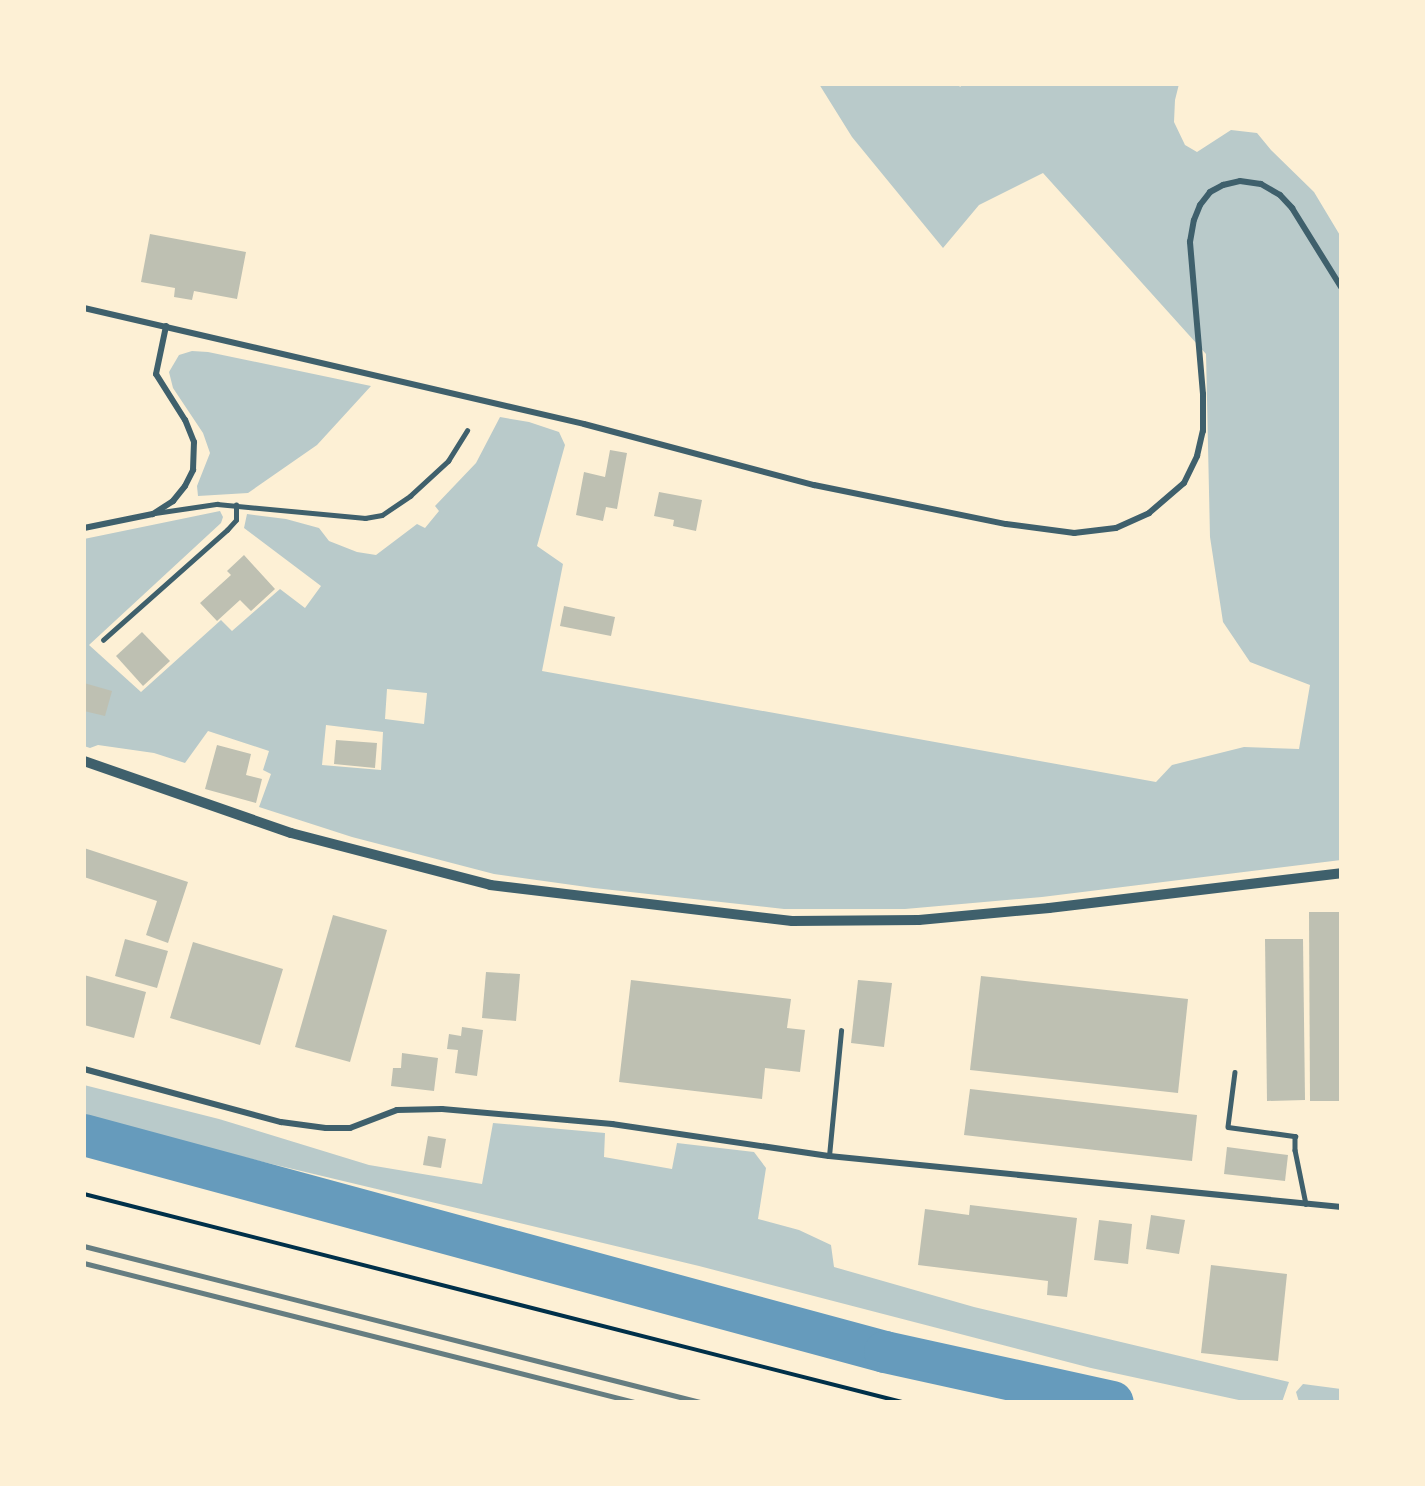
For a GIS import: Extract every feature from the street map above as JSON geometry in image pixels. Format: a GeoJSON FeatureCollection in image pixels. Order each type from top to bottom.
{"type":"FeatureCollection","features":[{"type":"Feature","properties":{"kind":"street"},"geometry":{"type":"LineString","coordinates":[[84,308],[563,419],[814,485],[1006,524],[1074,533],[1116,528],[1149,513],[1184,483],[1197,456],[1203,431],[1203,394],[1190,242],[1194,219],[1200,205],[1210,192],[1222,185],[1240,181],[1261,184],[1280,195],[1292,208],[1341,287]]}},
{"type":"Feature","properties":{"kind":"street"},"geometry":{"type":"LineString","coordinates":[[84,528],[153,514],[173,501],[185,486],[193,470],[194,442],[185,420],[156,374],[166,326]]}},
{"type":"Feature","properties":{"kind":"street"},"geometry":{"type":"LineString","coordinates":[[84,761],[291,833],[490,885],[792,921],[919,920],[1049,909],[1341,873]]}},
{"type":"Feature","properties":{"kind":"street"},"geometry":{"type":"LineString","coordinates":[[84,1069],[281,1122],[326,1128],[350,1128],[397,1110],[442,1109],[612,1124],[829,1156],[1341,1207]]}},
{"type":"Feature","properties":{"kind":"lane"},"geometry":{"type":"LineString","coordinates":[[153,514],[217,504],[365,518],[382,515],[410,496],[448,461],[467,430]]}},
{"type":"Feature","properties":{"kind":"lane"},"geometry":{"type":"LineString","coordinates":[[103,640],[227,530],[236,520],[236,505]]}},
{"type":"Feature","properties":{"kind":"lane"},"geometry":{"type":"LineString","coordinates":[[829,1156],[841,1031]]}},
{"type":"Feature","properties":{"kind":"lane"},"geometry":{"type":"LineString","coordinates":[[1235,1072],[1228,1127],[1296,1136],[1295,1150],[1306,1204]]}},
{"type":"Feature","properties":{"kind":"path"},"geometry":{"type":"LineString","coordinates":[[84,1194],[902,1402]]}},
{"type":"Feature","properties":{"kind":"shaded area"},"geometry":{"type":"Polygon","coordinates":[[[819,84],[958,84],[960,87],[963,84],[1179,84],[1175,100],[1174,122],[1185,145],[1197,152],[1231,130],[1257,133],[1314,192],[1341,237],[1341,860],[1042,897],[905,909],[784,909],[594,888],[494,874],[352,837],[259,807],[271,774],[263,770],[269,751],[208,731],[185,763],[154,753],[98,745],[90,748],[84,746],[84,539],[220,511],[223,517],[221,523],[89,645],[141,692],[221,620],[232,631],[280,589],[305,608],[321,586],[244,528],[247,514],[286,519],[319,528],[329,541],[357,552],[376,555],[417,524],[425,528],[439,511],[435,506],[476,463],[500,417],[529,422],[559,432],[565,445],[537,546],[563,564],[542,671],[1156,782],[1172,765],[1244,747],[1299,749],[1310,685],[1250,662],[1223,622],[1210,537],[1206,354],[1043,173],[979,205],[943,248],[852,137],[819,84]],[[387,689],[385,719],[424,724],[427,693],[387,689]],[[326,725],[322,765],[381,770],[383,732],[326,725]]]}},
{"type":"Feature","properties":{"kind":"shaded area"},"geometry":{"type":"Polygon","coordinates":[[[192,351],[208,352],[371,386],[317,445],[248,493],[198,496],[197,486],[210,453],[203,433],[173,388],[169,372],[179,355],[192,351]]]}},
{"type":"Feature","properties":{"kind":"shaded area"},"geometry":{"type":"Polygon","coordinates":[[[84,1085],[219,1119],[369,1165],[482,1184],[493,1123],[605,1133],[604,1157],[672,1169],[677,1143],[754,1152],[766,1168],[758,1219],[799,1230],[831,1245],[834,1267],[974,1307],[1289,1382],[1282,1402],[1248,1402],[1091,1368],[699,1266],[84,1119],[84,1085]]]}},
{"type":"Feature","properties":{"kind":"shaded area"},"geometry":{"type":"Polygon","coordinates":[[[1303,1384],[1341,1389],[1341,1402],[1299,1402],[1296,1392],[1303,1384]]]}},
{"type":"Feature","properties":{"kind":"building"},"geometry":{"type":"Polygon","coordinates":[[[150,234],[246,252],[237,299],[194,291],[192,300],[174,297],[175,288],[141,282],[150,234]]]}},
{"type":"Feature","properties":{"kind":"building"},"geometry":{"type":"Polygon","coordinates":[[[610,450],[627,453],[617,509],[606,507],[603,521],[576,515],[584,472],[605,477],[610,450]]]}},
{"type":"Feature","properties":{"kind":"building"},"geometry":{"type":"Polygon","coordinates":[[[659,492],[702,500],[696,531],[673,526],[674,520],[654,516],[659,492]]]}},
{"type":"Feature","properties":{"kind":"building"},"geometry":{"type":"Polygon","coordinates":[[[244,555],[275,589],[251,611],[240,600],[217,621],[200,603],[231,575],[227,571],[244,555]]]}},
{"type":"Feature","properties":{"kind":"building"},"geometry":{"type":"Polygon","coordinates":[[[564,606],[615,617],[611,636],[560,626],[564,606]]]}},
{"type":"Feature","properties":{"kind":"building"},"geometry":{"type":"Polygon","coordinates":[[[142,632],[170,661],[143,686],[116,656],[142,632]]]}},
{"type":"Feature","properties":{"kind":"building"},"geometry":{"type":"Polygon","coordinates":[[[84,683],[112,691],[105,716],[84,711],[84,683]]]}},
{"type":"Feature","properties":{"kind":"building"},"geometry":{"type":"Polygon","coordinates":[[[336,740],[377,743],[375,768],[334,764],[336,740]]]}},
{"type":"Feature","properties":{"kind":"building"},"geometry":{"type":"Polygon","coordinates":[[[217,745],[251,754],[246,775],[262,779],[256,803],[205,789],[217,745]]]}},
{"type":"Feature","properties":{"kind":"building"},"geometry":{"type":"Polygon","coordinates":[[[84,848],[188,882],[168,943],[146,935],[157,901],[84,877],[84,848]]]}},
{"type":"Feature","properties":{"kind":"building"},"geometry":{"type":"Polygon","coordinates":[[[1309,912],[1341,912],[1341,1101],[1310,1101],[1309,912]]]}},
{"type":"Feature","properties":{"kind":"building"},"geometry":{"type":"Polygon","coordinates":[[[333,915],[387,930],[350,1062],[295,1047],[333,915]]]}},
{"type":"Feature","properties":{"kind":"building"},"geometry":{"type":"Polygon","coordinates":[[[125,939],[168,951],[157,988],[115,976],[125,939]]]}},
{"type":"Feature","properties":{"kind":"building"},"geometry":{"type":"Polygon","coordinates":[[[1265,939],[1303,939],[1305,1100],[1267,1101],[1265,939]]]}},
{"type":"Feature","properties":{"kind":"building"},"geometry":{"type":"Polygon","coordinates":[[[193,942],[283,969],[260,1045],[170,1018],[193,942]]]}},
{"type":"Feature","properties":{"kind":"building"},"geometry":{"type":"Polygon","coordinates":[[[486,972],[520,974],[516,1021],[482,1018],[486,972]]]}},
{"type":"Feature","properties":{"kind":"building"},"geometry":{"type":"Polygon","coordinates":[[[84,975],[146,992],[134,1038],[84,1025],[84,975]]]}},
{"type":"Feature","properties":{"kind":"building"},"geometry":{"type":"Polygon","coordinates":[[[981,976],[1188,999],[1178,1093],[970,1070],[981,976]]]}},
{"type":"Feature","properties":{"kind":"building"},"geometry":{"type":"Polygon","coordinates":[[[631,980],[791,999],[787,1028],[805,1030],[800,1072],[765,1068],[762,1099],[619,1082],[631,980]]]}},
{"type":"Feature","properties":{"kind":"building"},"geometry":{"type":"Polygon","coordinates":[[[858,980],[892,983],[884,1047],[851,1043],[858,980]]]}},
{"type":"Feature","properties":{"kind":"building"},"geometry":{"type":"Polygon","coordinates":[[[462,1027],[483,1030],[477,1076],[455,1073],[458,1050],[447,1049],[449,1034],[461,1036],[462,1027]]]}},
{"type":"Feature","properties":{"kind":"building"},"geometry":{"type":"Polygon","coordinates":[[[402,1053],[438,1058],[434,1091],[391,1086],[393,1068],[401,1068],[402,1053]]]}},
{"type":"Feature","properties":{"kind":"building"},"geometry":{"type":"Polygon","coordinates":[[[970,1089],[1197,1115],[1192,1161],[964,1135],[970,1089]]]}},
{"type":"Feature","properties":{"kind":"building"},"geometry":{"type":"Polygon","coordinates":[[[428,1136],[446,1139],[441,1168],[423,1165],[428,1136]]]}},
{"type":"Feature","properties":{"kind":"building"},"geometry":{"type":"Polygon","coordinates":[[[1227,1147],[1288,1155],[1285,1181],[1224,1174],[1227,1147]]]}},
{"type":"Feature","properties":{"kind":"building"},"geometry":{"type":"Polygon","coordinates":[[[970,1205],[1077,1218],[1067,1297],[1047,1295],[1048,1281],[918,1265],[925,1209],[969,1215],[970,1205]]]}},
{"type":"Feature","properties":{"kind":"building"},"geometry":{"type":"Polygon","coordinates":[[[1151,1215],[1185,1220],[1179,1254],[1146,1249],[1151,1215]]]}},
{"type":"Feature","properties":{"kind":"building"},"geometry":{"type":"Polygon","coordinates":[[[1099,1220],[1132,1224],[1128,1264],[1094,1260],[1099,1220]]]}},
{"type":"Feature","properties":{"kind":"building"},"geometry":{"type":"Polygon","coordinates":[[[1211,1265],[1287,1274],[1278,1361],[1201,1353],[1211,1265]]]}},
{"type":"Feature","properties":{"kind":"waterway"},"geometry":{"type":"LineString","coordinates":[[84,1135],[885,1352],[1113,1402]]}},
{"type":"Feature","properties":{"kind":"railway"},"geometry":{"type":"LineString","coordinates":[[84,1246],[700,1402]]}},
{"type":"Feature","properties":{"kind":"railway"},"geometry":{"type":"LineString","coordinates":[[84,1263],[635,1402]]}}]}
